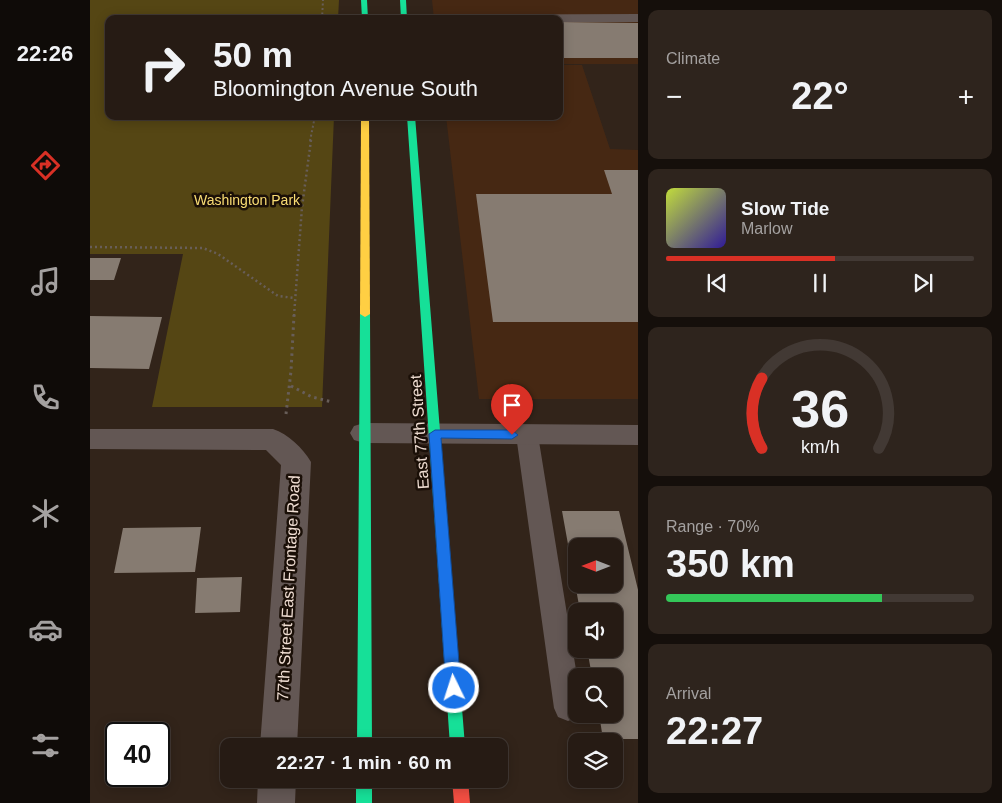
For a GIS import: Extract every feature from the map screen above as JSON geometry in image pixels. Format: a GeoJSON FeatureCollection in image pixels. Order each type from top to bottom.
{"type":"FeatureCollection","features":[{"type":"Feature","properties":{"kind":"street"},"geometry":{"type":"LineString","coordinates":[[364,0],[365,15]]}},
{"type":"Feature","properties":{"kind":"street"},"geometry":{"type":"LineString","coordinates":[[403,0],[404,15]]}},
{"type":"Feature","properties":{"kind":"street"},"geometry":{"type":"LineString","coordinates":[[364,738],[365,120]]}},
{"type":"Feature","properties":{"kind":"street","name":"East 77th Street"},"geometry":{"type":"LineString","coordinates":[[412,120],[457,738]]}},
{"type":"Feature","properties":{"kind":"street"},"geometry":{"type":"LineString","coordinates":[[364,433],[638,435]]}},
{"type":"Feature","properties":{"kind":"street"},"geometry":{"type":"LineString","coordinates":[[90,439],[273,440]]}},
{"type":"Feature","properties":{"kind":"street","name":"77th Street East Frontage Road"},"geometry":{"type":"LineString","coordinates":[[273,440],[296,462],[279,738]]}},
{"type":"Feature","properties":{"kind":"street"},"geometry":{"type":"LineString","coordinates":[[276,803],[277,788]]}},
{"type":"Feature","properties":{"kind":"street"},"geometry":{"type":"LineString","coordinates":[[364,788],[364,803]]}},
{"type":"Feature","properties":{"kind":"street"},"geometry":{"type":"LineString","coordinates":[[461,788],[462,803]]}},
{"type":"Feature","properties":{"kind":"lane"},"geometry":{"type":"LineString","coordinates":[[563,17],[638,18]]}},
{"type":"Feature","properties":{"kind":"lane"},"geometry":{"type":"LineString","coordinates":[[527,435],[568,708]]}},
{"type":"Feature","properties":{"kind":"path"},"geometry":{"type":"LineString","coordinates":[[322,15],[323,0]]}},
{"type":"Feature","properties":{"kind":"path"},"geometry":{"type":"LineString","coordinates":[[273,440],[286,416],[291,386],[295,298],[308,150],[314,120]]}},
{"type":"Feature","properties":{"kind":"path"},"geometry":{"type":"LineString","coordinates":[[90,247],[203,248],[218,254],[278,296],[295,298]]}},
{"type":"Feature","properties":{"kind":"path"},"geometry":{"type":"LineString","coordinates":[[291,386],[312,397],[335,403]]}},
{"type":"Feature","properties":{"kind":"shaded area"},"geometry":{"type":"Polygon","coordinates":[[[432,0],[638,0],[638,64],[563,64],[563,15],[434,15],[432,0]]]}},
{"type":"Feature","properties":{"kind":"shaded area"},"geometry":{"type":"Polygon","coordinates":[[[563,65],[582,65],[610,149],[638,150],[638,399],[479,399],[446,120],[563,120],[563,65]]]}},
{"type":"Feature","properties":{"kind":"green space","name":"Washington Park"},"geometry":{"type":"Polygon","coordinates":[[[90,0],[339,0],[338,15],[105,15],[105,120],[334,120],[322,407],[152,407],[183,254],[90,254],[90,0]]]}},
{"type":"Feature","properties":{"kind":"building"},"geometry":{"type":"Polygon","coordinates":[[[563,22],[638,23],[638,58],[563,58],[563,22]]]}},
{"type":"Feature","properties":{"kind":"building"},"geometry":{"type":"Polygon","coordinates":[[[604,170],[638,170],[638,322],[493,322],[476,194],[612,194],[604,170]]]}},
{"type":"Feature","properties":{"kind":"building"},"geometry":{"type":"Polygon","coordinates":[[[90,258],[121,258],[114,280],[90,280],[90,258]]]}},
{"type":"Feature","properties":{"kind":"building"},"geometry":{"type":"Polygon","coordinates":[[[90,316],[162,317],[149,369],[90,368],[90,316]]]}},
{"type":"Feature","properties":{"kind":"building"},"geometry":{"type":"Polygon","coordinates":[[[562,511],[619,511],[638,590],[638,739],[623,739],[623,733],[602,733],[600,723],[623,723],[623,668],[591,668],[589,658],[623,658],[623,603],[579,603],[577,593],[623,593],[623,538],[568,538],[568,544],[562,511]]]}},
{"type":"Feature","properties":{"kind":"building"},"geometry":{"type":"Polygon","coordinates":[[[201,527],[195,572],[114,573],[123,528],[201,527]]]}},
{"type":"Feature","properties":{"kind":"building"},"geometry":{"type":"Polygon","coordinates":[[[242,577],[240,612],[195,613],[197,578],[242,577]]]}},
{"type":"Feature","properties":{"kind":"traffic: fast"},"geometry":{"type":"LineString","coordinates":[[364,0],[365,15]]}},
{"type":"Feature","properties":{"kind":"traffic: fast"},"geometry":{"type":"LineString","coordinates":[[403,0],[404,15]]}},
{"type":"Feature","properties":{"kind":"traffic: fast"},"geometry":{"type":"LineString","coordinates":[[411,120],[457,738]]}},
{"type":"Feature","properties":{"kind":"traffic: fast"},"geometry":{"type":"LineString","coordinates":[[364,738],[365,314]]}},
{"type":"Feature","properties":{"kind":"traffic: fast"},"geometry":{"type":"LineString","coordinates":[[364,788],[364,803]]}},
{"type":"Feature","properties":{"kind":"traffic: slow"},"geometry":{"type":"LineString","coordinates":[[365,120],[365,314]]}},
{"type":"Feature","properties":{"kind":"traffic: jam"},"geometry":{"type":"LineString","coordinates":[[461,788],[462,803]]}},
{"type":"Feature","properties":{"kind":"route"},"geometry":{"type":"LineString","coordinates":[[454,688],[435,434],[512,435]]}}]}
